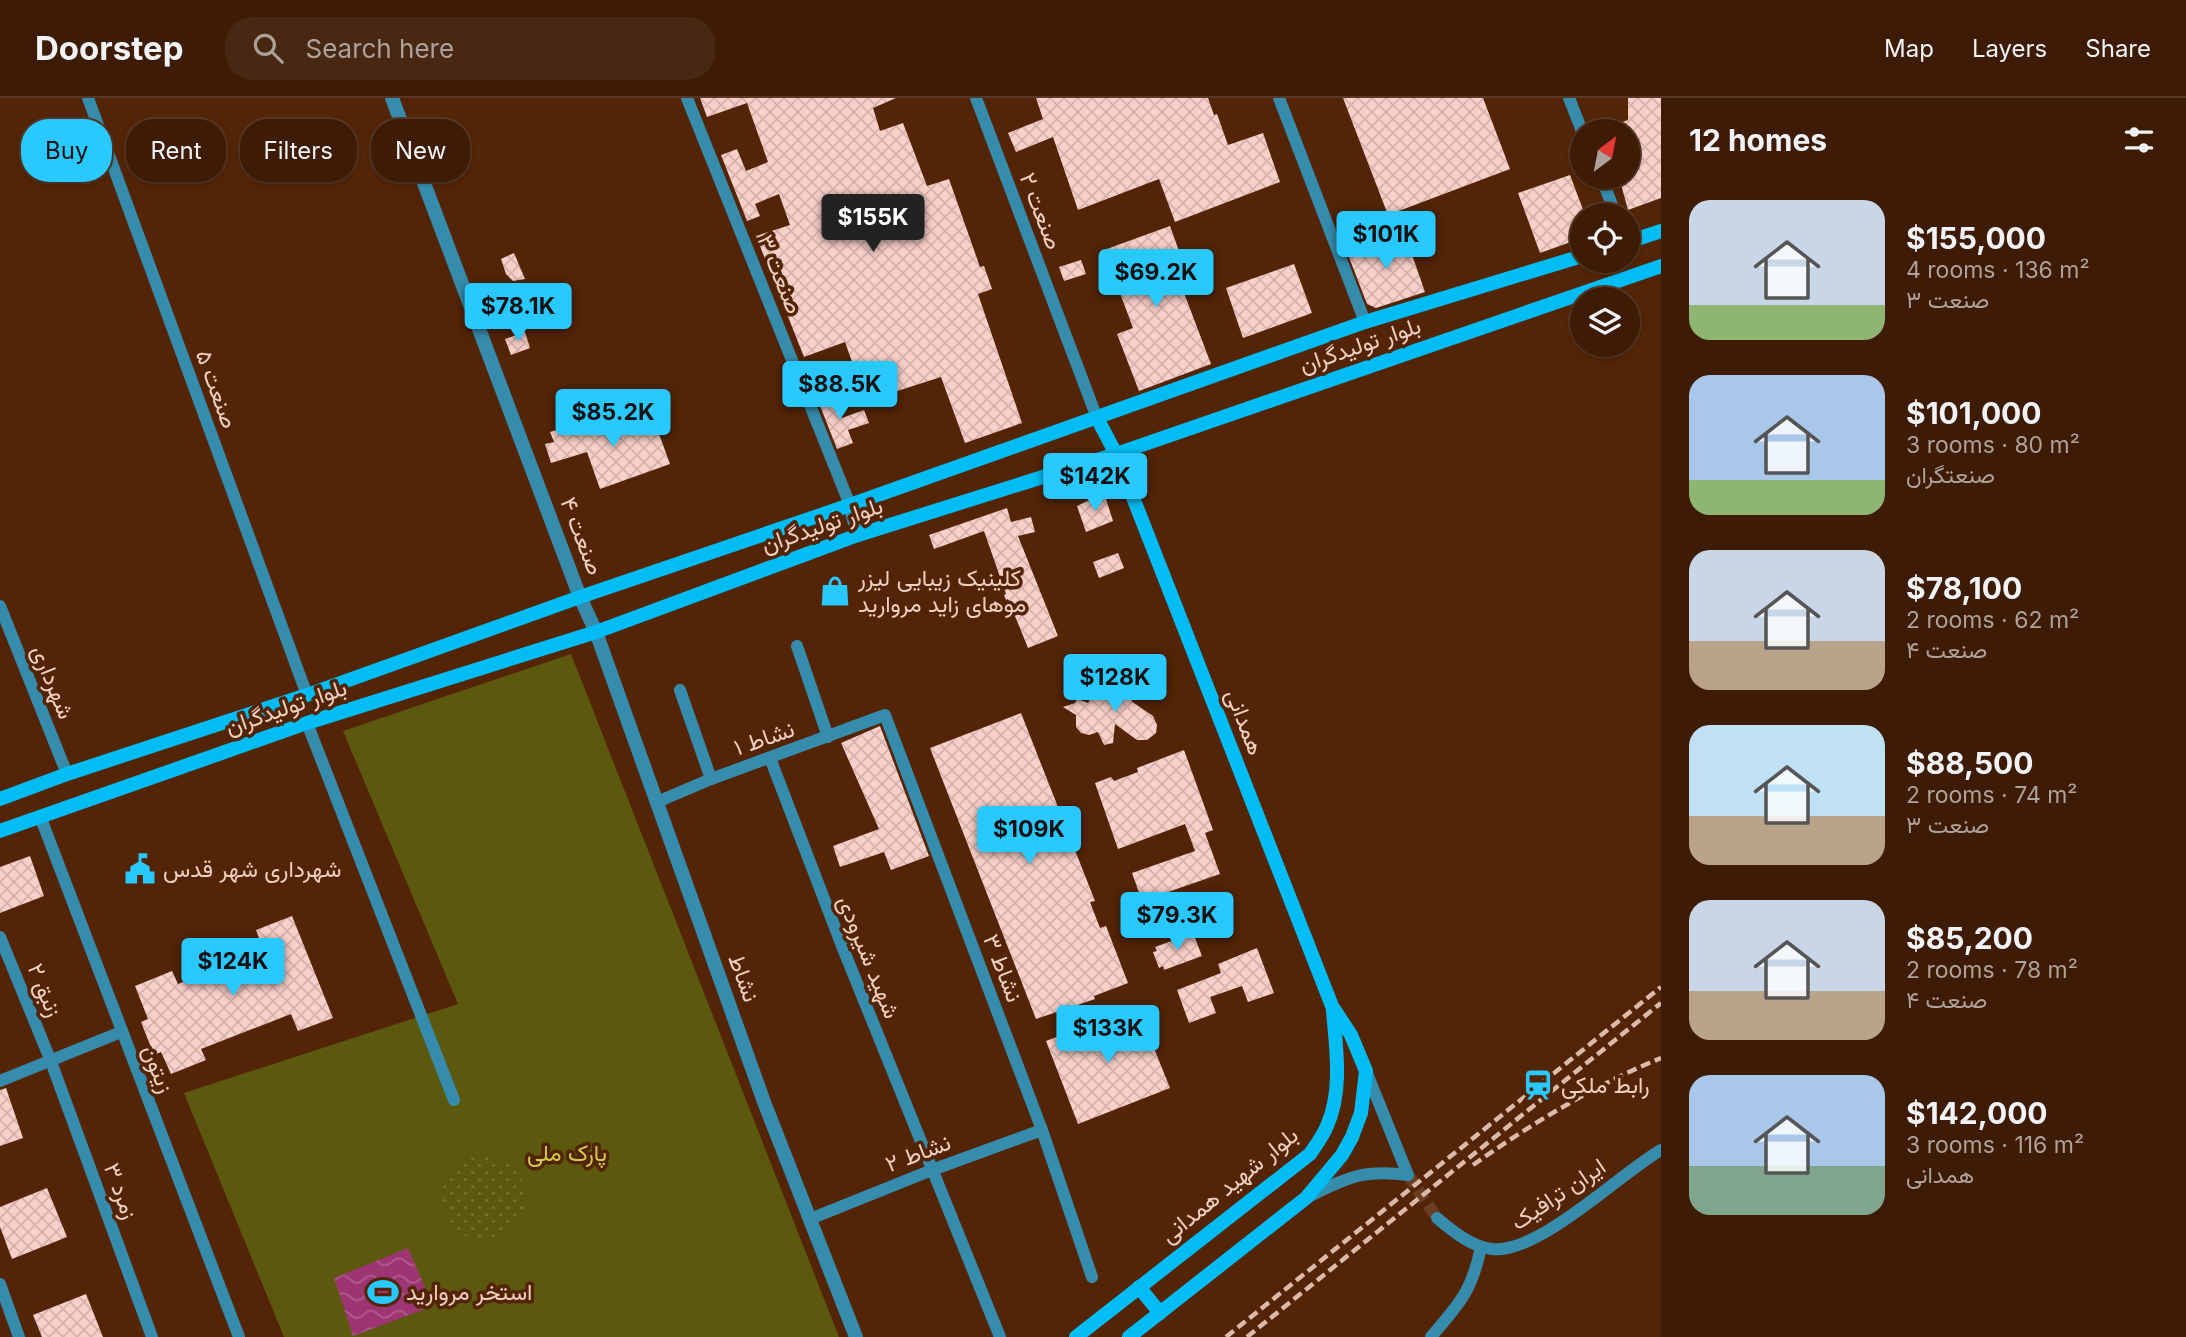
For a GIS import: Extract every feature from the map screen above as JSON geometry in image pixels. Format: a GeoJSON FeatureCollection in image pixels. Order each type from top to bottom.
{"type":"FeatureCollection","features":[{"type":"Feature","properties":{"kind":"main road"},"geometry":{"type":"LineString","coordinates":[[1640,238],[1661,230]]}},
{"type":"Feature","properties":{"kind":"main road","name":"بلوار تولیدگران"},"geometry":{"type":"LineString","coordinates":[[0,799],[67,774],[307,695],[1366,322],[1570,260]]}},
{"type":"Feature","properties":{"kind":"main road","name":"بلوار تولیدگران"},"geometry":{"type":"LineString","coordinates":[[0,831],[307,723],[596,632],[858,535],[1116,454],[1661,266]]}},
{"type":"Feature","properties":{"kind":"main road","name":"همدانی"},"geometry":{"type":"LineString","coordinates":[[1097,418],[1116,454],[1332,1006]]}},
{"type":"Feature","properties":{"kind":"main road"},"geometry":{"type":"LineString","coordinates":[[1129,1337],[1306,1198],[1342,1154],[1361,1113],[1366,1071],[1351,1035],[1332,1006]]}},
{"type":"Feature","properties":{"kind":"main road","name":"بلوار شهید همدانی"},"geometry":{"type":"LineString","coordinates":[[1076,1337],[1310,1154],[1327,1126],[1336,1093],[1337,1053],[1332,1006]]}},
{"type":"Feature","properties":{"kind":"main road"},"geometry":{"type":"LineString","coordinates":[[1139,1287],[1160,1313]]}},
{"type":"Feature","properties":{"kind":"street","name":"صنعت ۵"},"geometry":{"type":"LineString","coordinates":[[88,98],[307,695]]}},
{"type":"Feature","properties":{"kind":"street","name":"صنعت ۴"},"geometry":{"type":"LineString","coordinates":[[392,98],[580,597],[596,632]]}},
{"type":"Feature","properties":{"kind":"street","name":"صنعت ۳"},"geometry":{"type":"LineString","coordinates":[[687,98],[850,505]]}},
{"type":"Feature","properties":{"kind":"street","name":"صنعت ۲"},"geometry":{"type":"LineString","coordinates":[[976,98],[1097,418]]}},
{"type":"Feature","properties":{"kind":"street"},"geometry":{"type":"LineString","coordinates":[[1279,98],[1366,322]]}},
{"type":"Feature","properties":{"kind":"street"},"geometry":{"type":"LineString","coordinates":[[1569,98],[1577,119]]}},
{"type":"Feature","properties":{"kind":"street"},"geometry":{"type":"LineString","coordinates":[[850,505],[858,535]]}},
{"type":"Feature","properties":{"kind":"street","name":"شهرداری"},"geometry":{"type":"LineString","coordinates":[[0,606],[67,774]]}},
{"type":"Feature","properties":{"kind":"street","name":"نشاط"},"geometry":{"type":"LineString","coordinates":[[596,632],[764,1102],[856,1337]]}},
{"type":"Feature","properties":{"kind":"street"},"geometry":{"type":"LineString","coordinates":[[797,646],[828,737]]}},
{"type":"Feature","properties":{"kind":"street"},"geometry":{"type":"LineString","coordinates":[[680,690],[711,779]]}},
{"type":"Feature","properties":{"kind":"street","name":"نشاط ۱"},"geometry":{"type":"LineString","coordinates":[[657,802],[711,779],[885,715]]}},
{"type":"Feature","properties":{"kind":"street","name":"نشاط ۳"},"geometry":{"type":"LineString","coordinates":[[885,715],[1042,1130],[1092,1277]]}},
{"type":"Feature","properties":{"kind":"street"},"geometry":{"type":"LineString","coordinates":[[307,723],[454,1100]]}},
{"type":"Feature","properties":{"kind":"street","name":"شهید شیرودی"},"geometry":{"type":"LineString","coordinates":[[770,758],[849,964],[1000,1337]]}},
{"type":"Feature","properties":{"kind":"street","name":"زیتون"},"geometry":{"type":"LineString","coordinates":[[40,816],[239,1337]]}},
{"type":"Feature","properties":{"kind":"street","name":"زنبق ۲"},"geometry":{"type":"LineString","coordinates":[[0,937],[50,1059]]}},
{"type":"Feature","properties":{"kind":"street"},"geometry":{"type":"LineString","coordinates":[[0,1081],[121,1032]]}},
{"type":"Feature","properties":{"kind":"street","name":"زمرد ۳"},"geometry":{"type":"LineString","coordinates":[[50,1059],[152,1337]]}},
{"type":"Feature","properties":{"kind":"street"},"geometry":{"type":"LineString","coordinates":[[1306,1198],[1351,1176],[1381,1172],[1408,1175],[1366,1071]]}},
{"type":"Feature","properties":{"kind":"street","name":"نشاط ۲"},"geometry":{"type":"LineString","coordinates":[[810,1219],[1042,1130]]}},
{"type":"Feature","properties":{"kind":"street","name":"ایران ترافیک"},"geometry":{"type":"LineString","coordinates":[[1481,1247],[1517,1247],[1535,1239],[1661,1150]]}},
{"type":"Feature","properties":{"kind":"street"},"geometry":{"type":"LineString","coordinates":[[1432,1337],[1462,1300],[1472,1282],[1481,1247],[1460,1236],[1437,1218]]}},
{"type":"Feature","properties":{"kind":"street"},"geometry":{"type":"LineString","coordinates":[[0,1284],[19,1337]]}},
{"type":"Feature","properties":{"kind":"green space","name":"پارک ملی"},"geometry":{"type":"Polygon","coordinates":[[[571,654],[839,1337],[284,1337],[184,1093],[458,1004],[343,731],[571,654]]]}},
{"type":"Feature","properties":{"kind":"green space"},"geometry":{"type":"Polygon","coordinates":[[[484,1156],[500,1159],[514,1168],[523,1182],[526,1198],[523,1214],[514,1228],[500,1237],[484,1240],[468,1237],[454,1228],[445,1214],[442,1198],[445,1182],[454,1168],[468,1159],[484,1156]]]}},
{"type":"Feature","properties":{"kind":"water","name":"استخر مروارید"},"geometry":{"type":"Polygon","coordinates":[[[408,1248],[433,1306],[353,1336],[334,1278],[408,1248]]]}},
{"type":"Feature","properties":{"kind":"building"},"geometry":{"type":"Polygon","coordinates":[[[700,98],[896,98],[873,108],[880,131],[903,123],[927,186],[949,179],[980,267],[984,266],[992,289],[978,294],[1022,423],[965,443],[941,377],[866,401],[845,342],[804,357],[756,236],[790,225],[779,194],[755,204],[760,216],[747,221],[721,155],[737,149],[746,171],[768,162],[747,103],[707,117],[700,98]]]}},
{"type":"Feature","properties":{"kind":"building"},"geometry":{"type":"Polygon","coordinates":[[[1036,98],[1208,98],[1228,145],[1263,133],[1280,182],[1175,222],[1159,179],[1078,210],[1053,137],[1016,152],[1008,133],[1043,119],[1036,98]]]}},
{"type":"Feature","properties":{"kind":"building"},"geometry":{"type":"Polygon","coordinates":[[[1343,98],[1483,98],[1510,169],[1388,215],[1343,98]]]}},
{"type":"Feature","properties":{"kind":"building"},"geometry":{"type":"Polygon","coordinates":[[[1628,98],[1661,98],[1661,198],[1640,206],[1640,203],[1626,203],[1622,189],[1640,189],[1640,119],[1628,119],[1628,98]]]}},
{"type":"Feature","properties":{"kind":"building"},"geometry":{"type":"Polygon","coordinates":[[[1570,175],[1570,189],[1575,189],[1580,203],[1570,203],[1570,242],[1540,253],[1518,193],[1570,175]]]}},
{"type":"Feature","properties":{"kind":"building"},"geometry":{"type":"Polygon","coordinates":[[[1170,226],[1193,290],[1184,293],[1211,364],[1139,391],[1117,334],[1133,328],[1104,250],[1170,226]]]}},
{"type":"Feature","properties":{"kind":"building"},"geometry":{"type":"Polygon","coordinates":[[[1404,232],[1425,292],[1376,308],[1367,304],[1347,252],[1404,232]]]}},
{"type":"Feature","properties":{"kind":"building"},"geometry":{"type":"Polygon","coordinates":[[[514,253],[525,279],[513,281],[506,274],[501,259],[514,253]]]}},
{"type":"Feature","properties":{"kind":"building"},"geometry":{"type":"Polygon","coordinates":[[[1081,260],[1086,274],[1064,281],[1059,267],[1081,260]]]}},
{"type":"Feature","properties":{"kind":"building"},"geometry":{"type":"Polygon","coordinates":[[[1294,264],[1312,313],[1243,338],[1226,288],[1294,264]]]}},
{"type":"Feature","properties":{"kind":"building"},"geometry":{"type":"Polygon","coordinates":[[[525,332],[530,348],[511,355],[505,339],[525,332]]]}},
{"type":"Feature","properties":{"kind":"building"},"geometry":{"type":"Polygon","coordinates":[[[833,393],[842,418],[864,410],[869,423],[848,430],[853,443],[837,449],[817,398],[833,393]]]}},
{"type":"Feature","properties":{"kind":"building"},"geometry":{"type":"Polygon","coordinates":[[[651,412],[670,464],[600,489],[587,452],[551,463],[545,444],[554,442],[550,432],[585,421],[589,434],[651,412]]]}},
{"type":"Feature","properties":{"kind":"building"},"geometry":{"type":"Polygon","coordinates":[[[1098,496],[1106,499],[1113,521],[1086,532],[1077,506],[1098,496]]]}},
{"type":"Feature","properties":{"kind":"building"},"geometry":{"type":"Polygon","coordinates":[[[1007,508],[1011,522],[1031,517],[1035,532],[1018,536],[1058,636],[1028,648],[1004,595],[1006,594],[984,531],[934,549],[929,535],[1007,508]]]}},
{"type":"Feature","properties":{"kind":"building"},"geometry":{"type":"Polygon","coordinates":[[[1118,553],[1124,568],[1099,578],[1093,562],[1118,553]]]}},
{"type":"Feature","properties":{"kind":"building"},"geometry":{"type":"Polygon","coordinates":[[[1140,677],[1145,694],[1131,701],[1153,716],[1157,725],[1156,733],[1147,740],[1137,740],[1115,724],[1113,743],[1104,745],[1098,732],[1089,735],[1081,733],[1076,727],[1076,715],[1063,707],[1075,703],[1077,699],[1088,703],[1096,693],[1109,696],[1117,685],[1140,677]]]}},
{"type":"Feature","properties":{"kind":"building"},"geometry":{"type":"Polygon","coordinates":[[[1021,713],[1095,901],[1090,902],[1100,928],[1106,926],[1128,983],[1094,996],[1095,999],[1036,1019],[930,748],[1021,713]]]}},
{"type":"Feature","properties":{"kind":"building"},"geometry":{"type":"Polygon","coordinates":[[[880,726],[929,856],[891,870],[884,852],[840,867],[833,846],[879,829],[841,743],[880,726]]]}},
{"type":"Feature","properties":{"kind":"building"},"geometry":{"type":"Polygon","coordinates":[[[1184,750],[1213,830],[1205,833],[1220,874],[1142,901],[1132,873],[1195,851],[1185,824],[1118,849],[1095,783],[1111,777],[1114,781],[1138,772],[1137,768],[1184,750]]]}},
{"type":"Feature","properties":{"kind":"building"},"geometry":{"type":"Polygon","coordinates":[[[30,856],[44,896],[0,913],[0,867],[30,856]]]}},
{"type":"Feature","properties":{"kind":"building"},"geometry":{"type":"Polygon","coordinates":[[[292,916],[333,1018],[298,1031],[291,1014],[201,1049],[206,1060],[171,1074],[161,1052],[154,1055],[141,1022],[148,1019],[135,986],[172,971],[178,984],[263,949],[256,930],[292,916]]]}},
{"type":"Feature","properties":{"kind":"building"},"geometry":{"type":"Polygon","coordinates":[[[1193,933],[1202,956],[1164,970],[1163,966],[1159,968],[1153,952],[1157,951],[1155,947],[1193,933]]]}},
{"type":"Feature","properties":{"kind":"building"},"geometry":{"type":"Polygon","coordinates":[[[1257,948],[1274,993],[1248,1002],[1242,986],[1210,997],[1216,1013],[1189,1023],[1177,990],[1221,973],[1218,964],[1257,948]]]}},
{"type":"Feature","properties":{"kind":"building"},"geometry":{"type":"Polygon","coordinates":[[[1137,1006],[1170,1088],[1078,1124],[1046,1041],[1137,1006]]]}},
{"type":"Feature","properties":{"kind":"building"},"geometry":{"type":"Polygon","coordinates":[[[6,1088],[23,1138],[0,1146],[0,1090],[6,1088]]]}},
{"type":"Feature","properties":{"kind":"building"},"geometry":{"type":"Polygon","coordinates":[[[47,1188],[67,1237],[12,1259],[0,1227],[0,1207],[47,1188]]]}},
{"type":"Feature","properties":{"kind":"building"},"geometry":{"type":"Polygon","coordinates":[[[86,1294],[103,1337],[42,1337],[33,1315],[86,1294]]]}},
{"type":"Feature","properties":{"kind":"tunnel"},"geometry":{"type":"LineString","coordinates":[[1408,1175],[1437,1218]]}},
{"type":"Feature","properties":{"kind":"railway"},"geometry":{"type":"LineString","coordinates":[[1226,1337],[1661,987]]}},
{"type":"Feature","properties":{"kind":"railway"},"geometry":{"type":"LineString","coordinates":[[1247,1337],[1661,1003]]}},
{"type":"Feature","properties":{"kind":"railway"},"geometry":{"type":"LineString","coordinates":[[1473,1165],[1564,1106],[1661,1058]]}},
{"type":"Feature","properties":{"kind":"place","name":"کلینیک زیبایی لیزر موهای زاید مروارید"},"geometry":{"type":"Point","coordinates":[835,591]}},
{"type":"Feature","properties":{"kind":"place","name":"شهرداری شهر قدس"},"geometry":{"type":"Point","coordinates":[140,869]}},
{"type":"Feature","properties":{"kind":"place","name":"رابط ملکی"},"geometry":{"type":"Point","coordinates":[1538,1085]}},
{"type":"Feature","properties":{"kind":"place","name":"استخر مروارید"},"geometry":{"type":"Point","coordinates":[383,1292]}}]}
